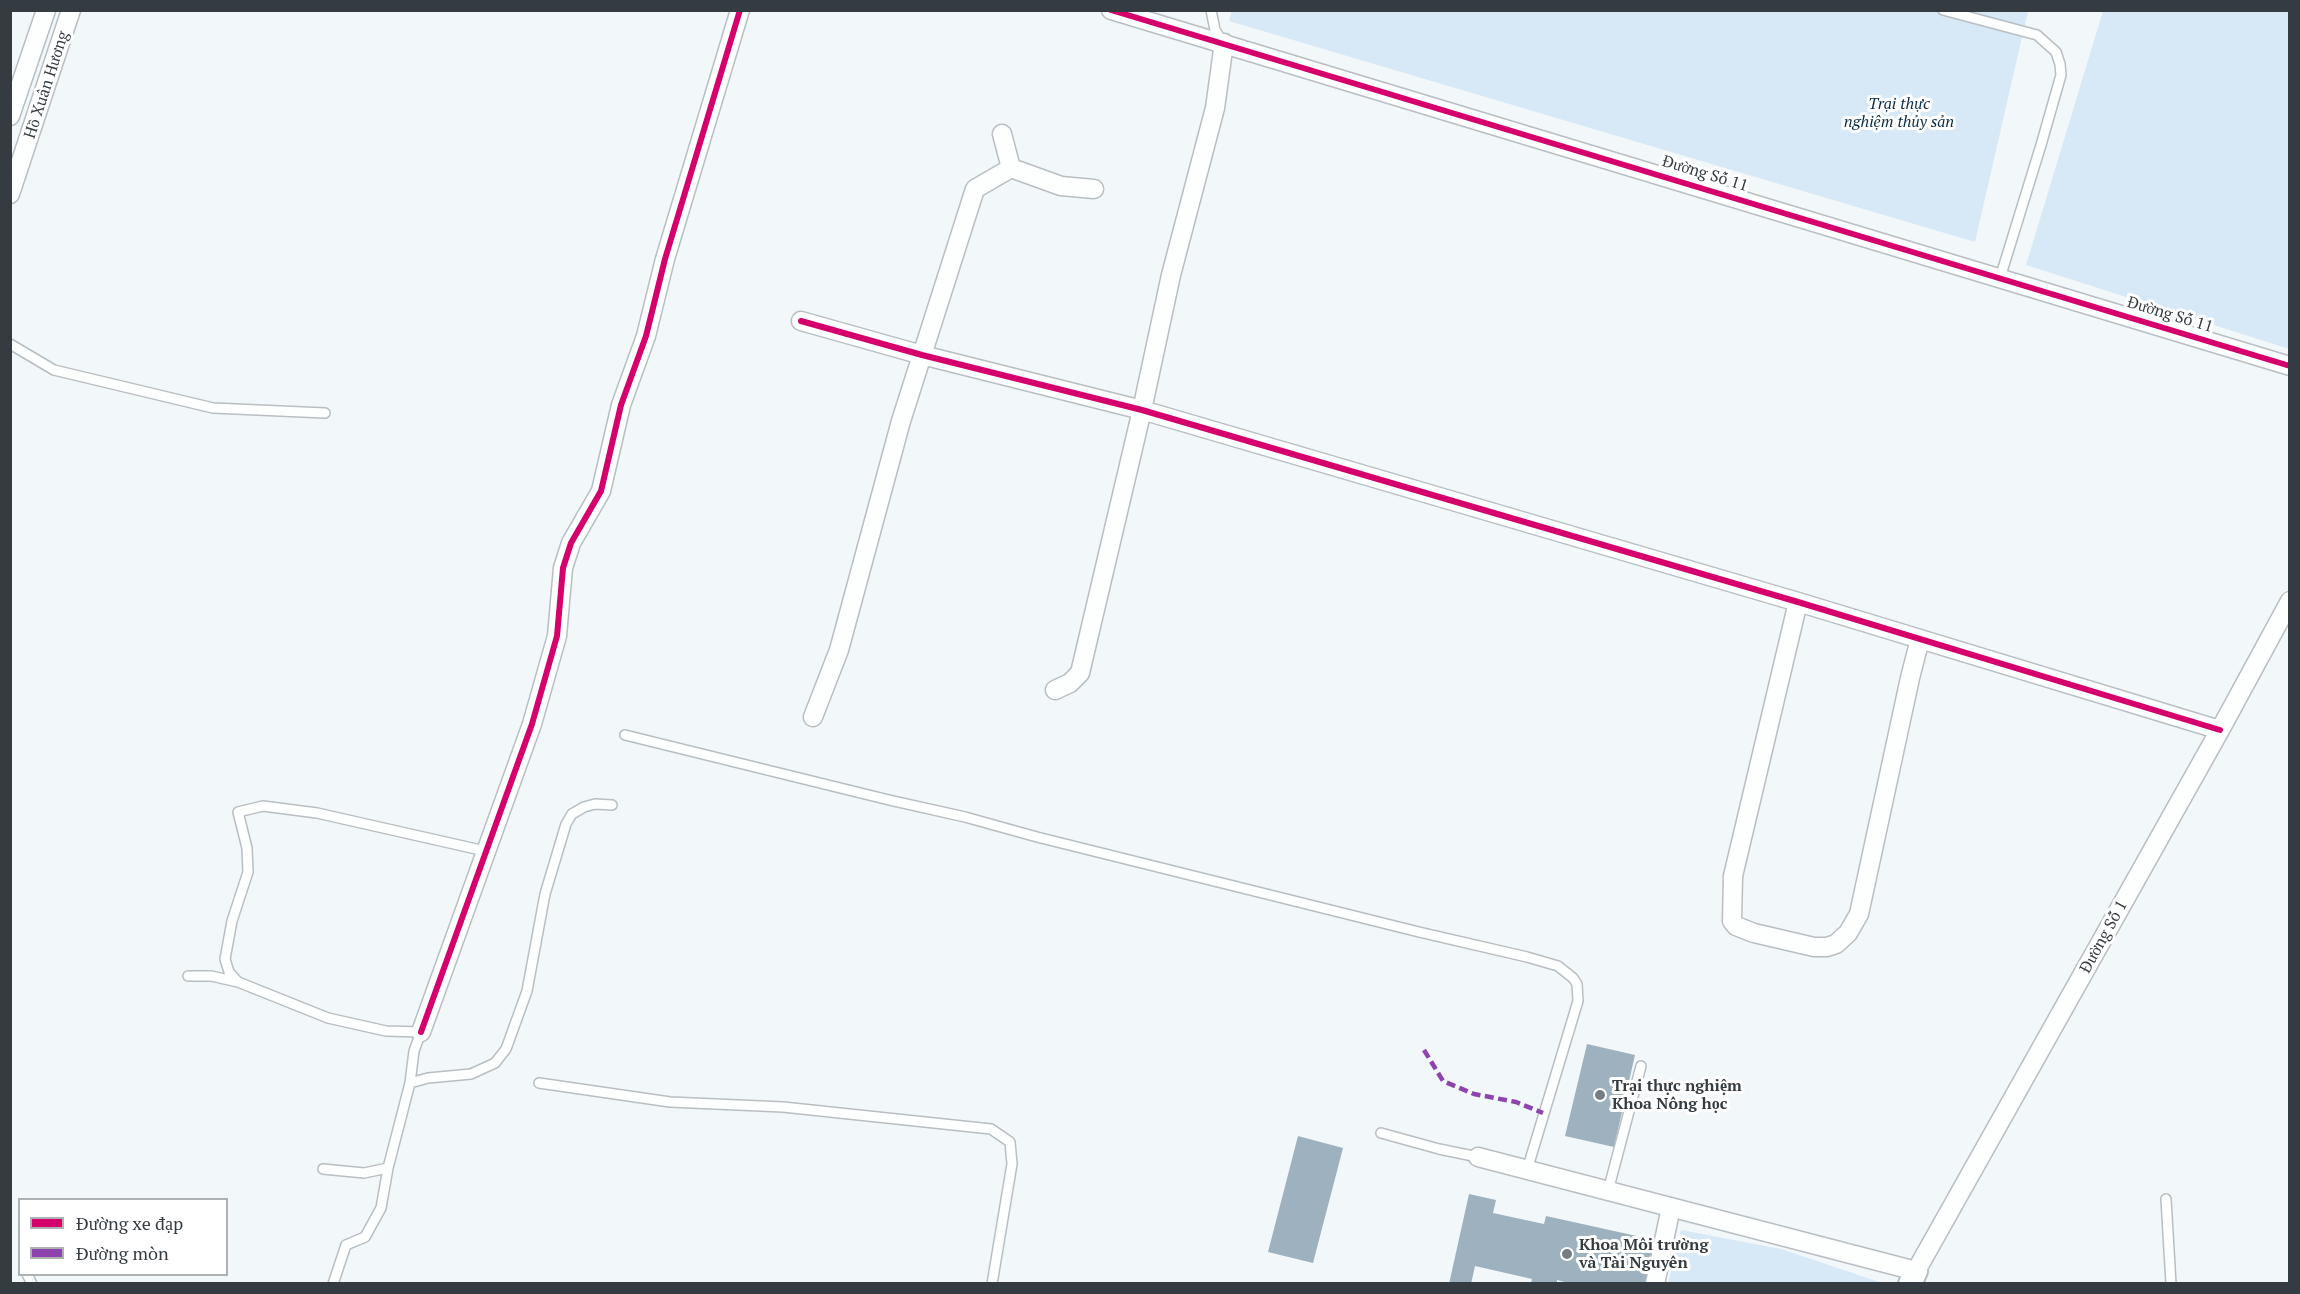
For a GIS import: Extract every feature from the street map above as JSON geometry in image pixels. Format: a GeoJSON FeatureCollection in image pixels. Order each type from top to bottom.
{"type":"FeatureCollection","features":[{"type":"Feature","properties":{"kind":"street","name":"Hồ Xuân Hương"},"geometry":{"type":"LineString","coordinates":[[10,116],[46,10]]}},
{"type":"Feature","properties":{"kind":"street","name":"Hồ Xuân Hương"},"geometry":{"type":"LineString","coordinates":[[10,194],[72,10]]}},
{"type":"Feature","properties":{"kind":"street"},"geometry":{"type":"LineString","coordinates":[[421,1032],[532,724],[556,636],[563,568],[571,543],[601,491],[621,405],[646,336],[665,259],[740,10]]}},
{"type":"Feature","properties":{"kind":"street","name":"Đường Số 11"},"geometry":{"type":"LineString","coordinates":[[1112,10],[2289,366]]}},
{"type":"Feature","properties":{"kind":"street"},"geometry":{"type":"LineString","coordinates":[[1055,690],[1070,683],[1080,673],[1142,410],[1171,275],[1215,108],[1224,43]]}},
{"type":"Feature","properties":{"kind":"street"},"geometry":{"type":"LineString","coordinates":[[1002,134],[1011,168]]}},
{"type":"Feature","properties":{"kind":"street"},"geometry":{"type":"LineString","coordinates":[[1011,168],[1061,186],[1094,189]]}},
{"type":"Feature","properties":{"kind":"street"},"geometry":{"type":"LineString","coordinates":[[813,717],[839,650],[902,421],[975,189],[1011,168]]}},
{"type":"Feature","properties":{"kind":"street"},"geometry":{"type":"LineString","coordinates":[[801,321],[922,355],[1142,410],[1798,602],[2220,730]]}},
{"type":"Feature","properties":{"kind":"street","name":"Đường Số 1"},"geometry":{"type":"LineString","coordinates":[[1913,1277],[2220,730],[2284,625],[2289,601]]}},
{"type":"Feature","properties":{"kind":"street"},"geometry":{"type":"LineString","coordinates":[[1798,602],[1733,876],[1730,911],[1732,921],[1736,926],[1754,933],[1814,947],[1827,947],[1836,944],[1848,933],[1859,914],[1920,639]]}},
{"type":"Feature","properties":{"kind":"street"},"geometry":{"type":"LineString","coordinates":[[1478,1157],[1671,1207],[1913,1277]]}},
{"type":"Feature","properties":{"kind":"street"},"geometry":{"type":"LineString","coordinates":[[1654,1284],[1671,1207]]}},
{"type":"Feature","properties":{"kind":"lane"},"geometry":{"type":"LineString","coordinates":[[1211,10],[1215,30],[1224,43]]}},
{"type":"Feature","properties":{"kind":"lane"},"geometry":{"type":"LineString","coordinates":[[1943,10],[2037,35],[2056,52],[2060,64],[2061,75],[2000,278]]}},
{"type":"Feature","properties":{"kind":"lane"},"geometry":{"type":"LineString","coordinates":[[10,344],[54,370],[213,408],[325,413]]}},
{"type":"Feature","properties":{"kind":"lane"},"geometry":{"type":"LineString","coordinates":[[625,735],[966,817],[1037,837],[1558,966],[1577,984],[1578,1001],[1527,1170]]}},
{"type":"Feature","properties":{"kind":"lane"},"geometry":{"type":"LineString","coordinates":[[410,1083],[428,1078],[471,1074],[495,1063],[506,1049],[527,991],[545,894],[566,824],[572,814],[584,807],[595,804],[612,804]]}},
{"type":"Feature","properties":{"kind":"lane"},"geometry":{"type":"LineString","coordinates":[[238,982],[229,972],[225,959],[232,921],[248,872],[247,848],[238,812],[263,806],[317,813],[485,851]]}},
{"type":"Feature","properties":{"kind":"lane"},"geometry":{"type":"LineString","coordinates":[[188,976],[211,976],[238,982],[328,1018],[386,1030],[421,1032],[414,1051],[410,1083],[388,1168],[381,1208],[365,1237],[346,1245],[333,1284]]}},
{"type":"Feature","properties":{"kind":"lane"},"geometry":{"type":"LineString","coordinates":[[1608,1191],[1641,1066]]}},
{"type":"Feature","properties":{"kind":"lane"},"geometry":{"type":"LineString","coordinates":[[539,1083],[670,1102],[783,1107],[991,1129],[1010,1142],[1012,1164],[992,1284]]}},
{"type":"Feature","properties":{"kind":"lane"},"geometry":{"type":"LineString","coordinates":[[1381,1133],[1478,1157]]}},
{"type":"Feature","properties":{"kind":"lane"},"geometry":{"type":"LineString","coordinates":[[323,1169],[364,1173],[388,1168]]}},
{"type":"Feature","properties":{"kind":"lane"},"geometry":{"type":"LineString","coordinates":[[2166,1199],[2171,1284]]}},
{"type":"Feature","properties":{"kind":"green space","name":"Trại thực nghiệm thủy sản"},"geometry":{"type":"Polygon","coordinates":[[[1232,10],[2028,11],[1975,242],[1229,21],[1232,10]]]}},
{"type":"Feature","properties":{"kind":"green space"},"geometry":{"type":"Polygon","coordinates":[[[2103,11],[2289,11],[2289,349],[2026,265],[2103,11]]]}},
{"type":"Feature","properties":{"kind":"green space"},"geometry":{"type":"Polygon","coordinates":[[[1681,1230],[1781,1249],[1882,1283],[1668,1283],[1681,1230]]]}},
{"type":"Feature","properties":{"kind":"building","name":"Trại thực nghiệm Khoa Nông học"},"geometry":{"type":"Polygon","coordinates":[[[1587,1044],[1635,1055],[1614,1147],[1565,1136],[1587,1044]]]}},
{"type":"Feature","properties":{"kind":"building"},"geometry":{"type":"Polygon","coordinates":[[[1298,1136],[1343,1148],[1313,1263],[1268,1252],[1298,1136]]]}},
{"type":"Feature","properties":{"kind":"building"},"geometry":{"type":"Polygon","coordinates":[[[1469,1194],[1496,1200],[1493,1213],[1544,1224],[1546,1216],[1655,1240],[1645,1284],[1572,1284],[1557,1280],[1557,1284],[1531,1284],[1532,1279],[1475,1266],[1471,1284],[1449,1284],[1469,1194]]]}},
{"type":"Feature","properties":{"kind":"marked path"},"geometry":{"type":"LineString","coordinates":[[1424,1050],[1443,1081],[1474,1094],[1516,1102],[1543,1113]]}},
{"type":"Feature","properties":{"kind":"cycle path"},"geometry":{"type":"LineString","coordinates":[[421,1032],[532,724],[557,636],[563,568],[571,543],[601,491],[621,405],[646,336],[665,259],[740,10]]}},
{"type":"Feature","properties":{"kind":"cycle path"},"geometry":{"type":"LineString","coordinates":[[1111,10],[2290,366]]}},
{"type":"Feature","properties":{"kind":"cycle path"},"geometry":{"type":"LineString","coordinates":[[801,321],[922,355],[1142,410],[1798,602],[2220,730]]}},
{"type":"Feature","properties":{"kind":"place","name":"Trại thực nghiệm Khoa Nông học"},"geometry":{"type":"Point","coordinates":[1600,1095]}},
{"type":"Feature","properties":{"kind":"place","name":"Khoa Môi trường và Tài Nguyên"},"geometry":{"type":"Point","coordinates":[1567,1254]}}]}
